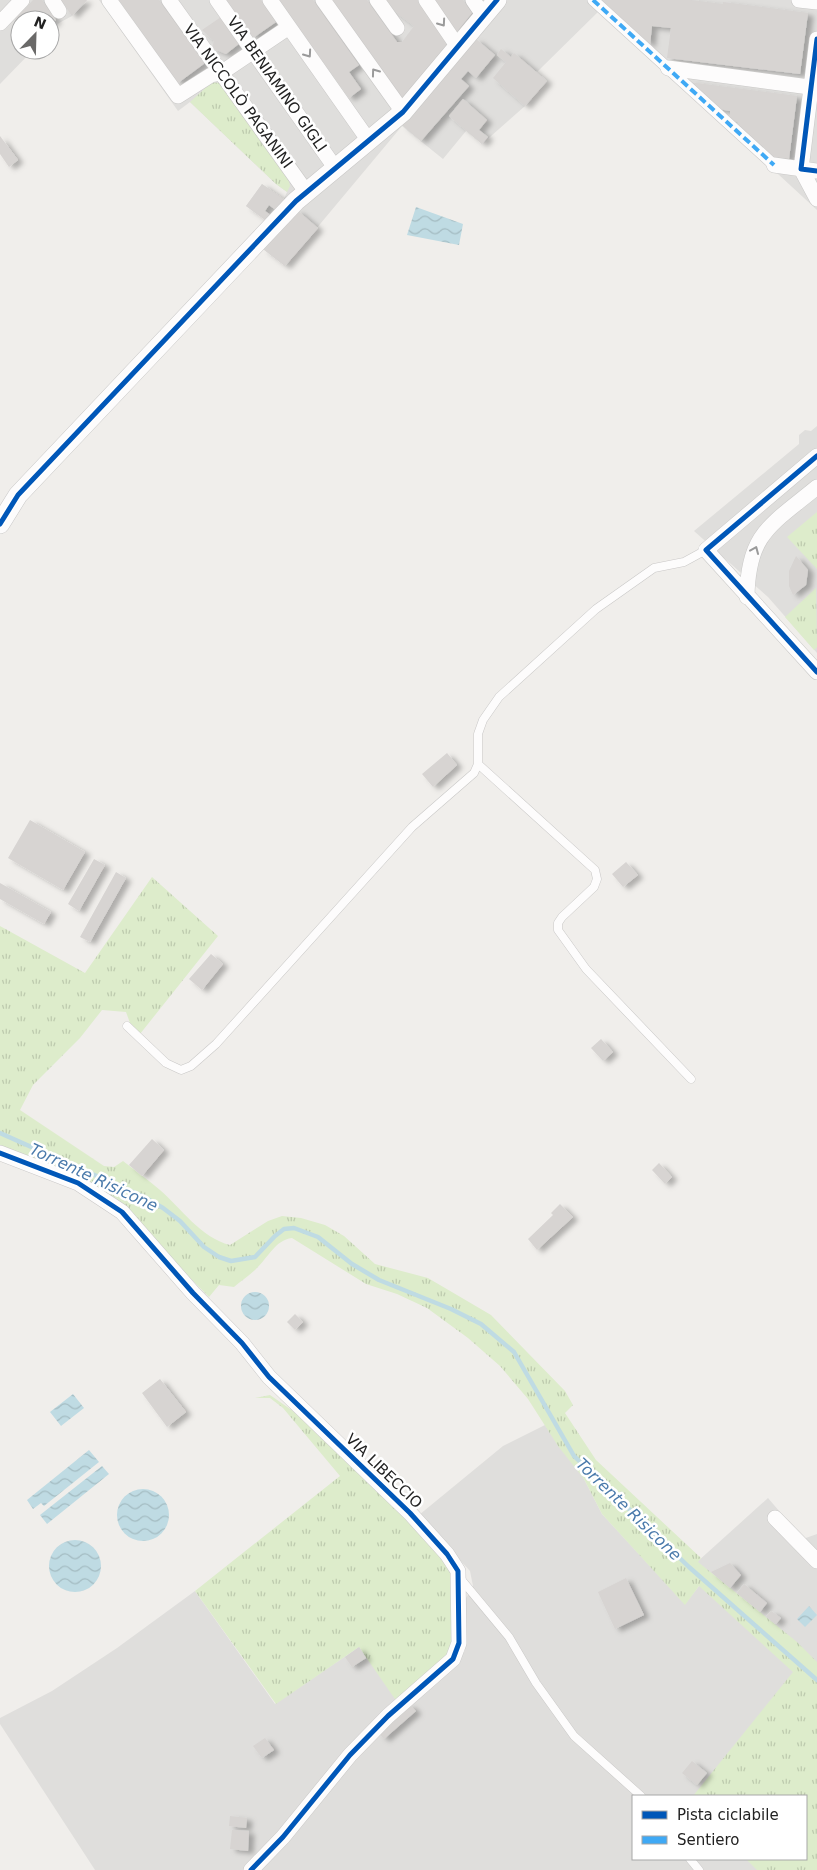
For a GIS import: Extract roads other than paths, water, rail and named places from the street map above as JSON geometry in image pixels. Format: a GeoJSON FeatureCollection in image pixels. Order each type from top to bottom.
{"type":"FeatureCollection","features":[{"type":"Feature","properties":{"kind":"street"},"geometry":{"type":"LineString","coordinates":[[0,23],[22,0]]}},
{"type":"Feature","properties":{"kind":"street"},"geometry":{"type":"LineString","coordinates":[[109,0],[178,96],[211,75],[221,73],[289,26]]}},
{"type":"Feature","properties":{"kind":"street","name":"VIA NICCOLÒ PAGANINI"},"geometry":{"type":"LineString","coordinates":[[169,0],[307,193]]}},
{"type":"Feature","properties":{"kind":"street","name":"VIA BENIAMINO GIGLI"},"geometry":{"type":"LineString","coordinates":[[218,0],[336,169]]}},
{"type":"Feature","properties":{"kind":"street"},"geometry":{"type":"LineString","coordinates":[[270,0],[369,141]]}},
{"type":"Feature","properties":{"kind":"street"},"geometry":{"type":"LineString","coordinates":[[323,0],[403,112]]}},
{"type":"Feature","properties":{"kind":"street"},"geometry":{"type":"LineString","coordinates":[[377,0],[398,28]]}},
{"type":"Feature","properties":{"kind":"street"},"geometry":{"type":"LineString","coordinates":[[426,0],[458,47]]}},
{"type":"Feature","properties":{"kind":"street"},"geometry":{"type":"LineString","coordinates":[[473,0],[484,16]]}},
{"type":"Feature","properties":{"kind":"street"},"geometry":{"type":"LineString","coordinates":[[0,524],[18,495],[296,202],[403,112],[497,0]]}},
{"type":"Feature","properties":{"kind":"street"},"geometry":{"type":"LineString","coordinates":[[593,0],[774,165],[817,171]]}},
{"type":"Feature","properties":{"kind":"street"},"geometry":{"type":"LineString","coordinates":[[799,0],[817,2]]}},
{"type":"Feature","properties":{"kind":"street"},"geometry":{"type":"LineString","coordinates":[[817,39],[814,88],[801,168],[817,199]]}},
{"type":"Feature","properties":{"kind":"street"},"geometry":{"type":"LineString","coordinates":[[668,68],[814,88]]}},
{"type":"Feature","properties":{"kind":"street"},"geometry":{"type":"LineString","coordinates":[[817,456],[706,550],[817,672]]}},
{"type":"Feature","properties":{"kind":"street"},"geometry":{"type":"LineString","coordinates":[[779,488],[794,506]]}},
{"type":"Feature","properties":{"kind":"street"},"geometry":{"type":"LineString","coordinates":[[747,597],[747,571],[753,550],[763,533],[817,488]]}},
{"type":"Feature","properties":{"kind":"street","name":"VIA LIBECCIO"},"geometry":{"type":"LineString","coordinates":[[0,1153],[78,1183],[122,1212],[193,1292],[242,1343],[269,1377],[410,1513],[455,1564],[459,1577],[459,1644],[453,1659],[388,1716],[350,1755],[283,1837],[251,1870]]}},
{"type":"Feature","properties":{"kind":"street"},"geometry":{"type":"LineString","coordinates":[[776,1518],[817,1561]]}},
{"type":"Feature","properties":{"kind":"lane"},"geometry":{"type":"LineString","coordinates":[[127,1026],[166,1063],[181,1070],[191,1066],[216,1044],[412,827],[474,773],[478,764],[478,734],[483,720],[499,697],[596,609],[654,568],[684,562],[706,550]]}},
{"type":"Feature","properties":{"kind":"lane"},"geometry":{"type":"LineString","coordinates":[[478,764],[595,870],[597,879],[594,887],[562,917],[558,923],[558,930],[586,969],[691,1079]]}},
{"type":"Feature","properties":{"kind":"lane"},"geometry":{"type":"LineString","coordinates":[[459,1577],[509,1637],[536,1683],[574,1736],[640,1795]]}},
{"type":"Feature","properties":{"kind":"lane"},"geometry":{"type":"LineString","coordinates":[[691,1860],[699,1870]]}},
{"type":"Feature","properties":{"kind":"water"},"geometry":{"type":"Polygon","coordinates":[[[416,207],[463,224],[459,245],[407,235],[416,207]]]}},
{"type":"Feature","properties":{"kind":"water"},"geometry":{"type":"Polygon","coordinates":[[[255,1292],[265,1296],[269,1306],[265,1316],[255,1320],[245,1316],[241,1306],[245,1296],[255,1292]]]}},
{"type":"Feature","properties":{"kind":"water"},"geometry":{"type":"Polygon","coordinates":[[[73,1394],[84,1408],[61,1426],[50,1412],[73,1394]]]}},
{"type":"Feature","properties":{"kind":"water"},"geometry":{"type":"Polygon","coordinates":[[[89,1450],[99,1462],[44,1506],[41,1503],[33,1509],[27,1500],[89,1450]]]}},
{"type":"Feature","properties":{"kind":"water"},"geometry":{"type":"Polygon","coordinates":[[[102,1466],[109,1474],[47,1524],[40,1515],[102,1466]]]}},
{"type":"Feature","properties":{"kind":"water"},"geometry":{"type":"Polygon","coordinates":[[[143,1489],[153,1491],[161,1497],[167,1505],[169,1515],[167,1525],[161,1533],[153,1539],[143,1541],[133,1539],[125,1533],[119,1525],[117,1515],[119,1505],[125,1497],[133,1491],[143,1489]]]}},
{"type":"Feature","properties":{"kind":"water"},"geometry":{"type":"Polygon","coordinates":[[[75,1540],[85,1542],[93,1548],[99,1556],[101,1566],[99,1576],[93,1584],[85,1590],[75,1592],[65,1590],[57,1584],[51,1576],[49,1566],[51,1556],[57,1548],[65,1542],[75,1540]]]}},
{"type":"Feature","properties":{"kind":"water"},"geometry":{"type":"Polygon","coordinates":[[[809,1606],[817,1615],[805,1627],[797,1619],[809,1606]]]}},
{"type":"Feature","properties":{"kind":"waterway","name":"Torrente Risicone"},"geometry":{"type":"LineString","coordinates":[[0,1133],[144,1197],[180,1221],[204,1247],[219,1257],[231,1261],[255,1257],[284,1229],[294,1228],[318,1237],[352,1264],[379,1280],[451,1309],[481,1324],[514,1352],[574,1456],[689,1567],[817,1680]]}}]}
